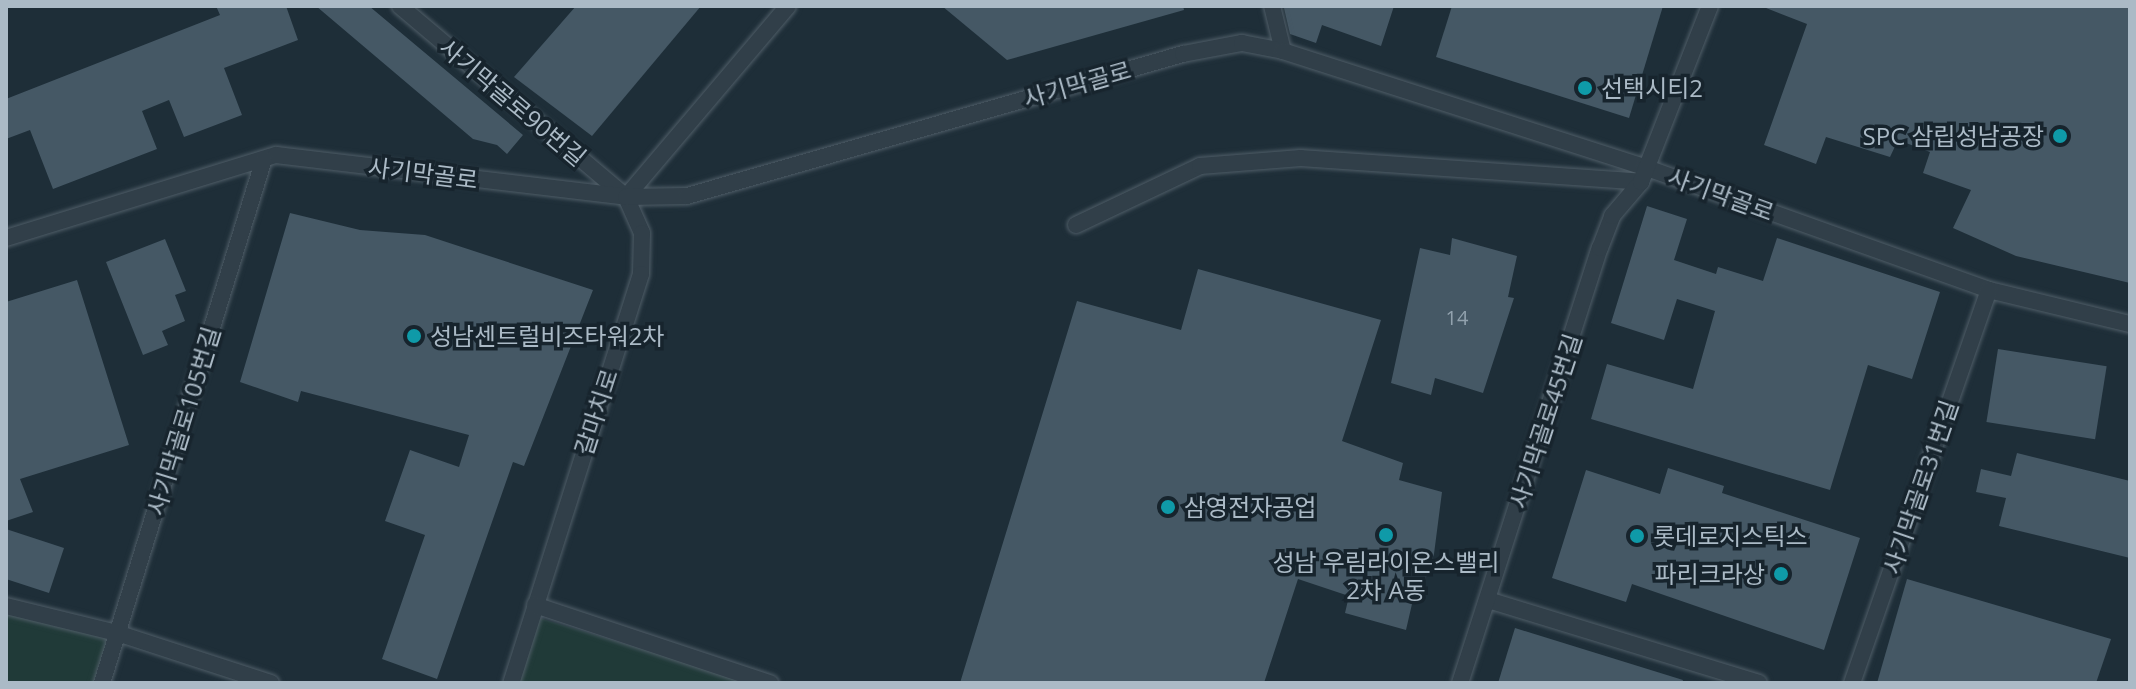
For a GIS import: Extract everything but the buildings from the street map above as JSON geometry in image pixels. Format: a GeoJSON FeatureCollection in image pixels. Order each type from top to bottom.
{"type":"FeatureCollection","features":[{"type":"Feature","properties":{"kind":"street","name":"사기막골로90번길"},"geometry":{"type":"LineString","coordinates":[[400,6],[626,197]]}},
{"type":"Feature","properties":{"kind":"street"},"geometry":{"type":"LineString","coordinates":[[626,197],[788,6]]}},
{"type":"Feature","properties":{"kind":"street"},"geometry":{"type":"LineString","coordinates":[[1272,6],[1283,51]]}},
{"type":"Feature","properties":{"kind":"street","name":"사기막골로45번길"},"geometry":{"type":"LineString","coordinates":[[1460,683],[1600,248],[1612,216],[1644,175],[1710,6]]}},
{"type":"Feature","properties":{"kind":"street","name":"사기막골로"},"geometry":{"type":"LineString","coordinates":[[6,238],[276,155],[626,197],[687,196],[1183,54],[1242,43],[1283,51],[1989,290],[2130,324]]}},
{"type":"Feature","properties":{"kind":"street"},"geometry":{"type":"LineString","coordinates":[[1076,225],[1200,166],[1301,158],[1644,175]]}},
{"type":"Feature","properties":{"kind":"street","name":"사기막골로105번길"},"geometry":{"type":"LineString","coordinates":[[102,683],[264,159]]}},
{"type":"Feature","properties":{"kind":"street","name":"갈마치로"},"geometry":{"type":"LineString","coordinates":[[511,683],[641,274],[642,233],[626,197]]}},
{"type":"Feature","properties":{"kind":"street","name":"사기막골로31번길"},"geometry":{"type":"LineString","coordinates":[[1852,683],[1989,290]]}},
{"type":"Feature","properties":{"kind":"street"},"geometry":{"type":"LineString","coordinates":[[1488,600],[1759,683]]}},
{"type":"Feature","properties":{"kind":"street"},"geometry":{"type":"LineString","coordinates":[[535,605],[770,683]]}},
{"type":"Feature","properties":{"kind":"street"},"geometry":{"type":"LineString","coordinates":[[6,606],[117,633],[271,683]]}},
{"type":"Feature","properties":{"kind":"green space"},"geometry":{"type":"Polygon","coordinates":[[[6,606],[117,633],[102,683],[6,683],[6,606]]]}},
{"type":"Feature","properties":{"kind":"green space"},"geometry":{"type":"Polygon","coordinates":[[[533,616],[753,683],[512,683],[533,616]]]}},
{"type":"Feature","properties":{"kind":"place","name":"선택시티2"},"geometry":{"type":"Point","coordinates":[1585,88]}},
{"type":"Feature","properties":{"kind":"place","name":"SPC 삼립성남공장"},"geometry":{"type":"Point","coordinates":[2060,136]}},
{"type":"Feature","properties":{"kind":"place","name":"성남센트럴비즈타워2차"},"geometry":{"type":"Point","coordinates":[414,336]}},
{"type":"Feature","properties":{"kind":"place","name":"삼영전자공업"},"geometry":{"type":"Point","coordinates":[1168,507]}},
{"type":"Feature","properties":{"kind":"place","name":"성남 우림라이온스밸리 2차 A동"},"geometry":{"type":"Point","coordinates":[1386,535]}},
{"type":"Feature","properties":{"kind":"place","name":"롯데로지스틱스"},"geometry":{"type":"Point","coordinates":[1637,536]}},
{"type":"Feature","properties":{"kind":"place","name":"파리크라상"},"geometry":{"type":"Point","coordinates":[1781,574]}}]}
